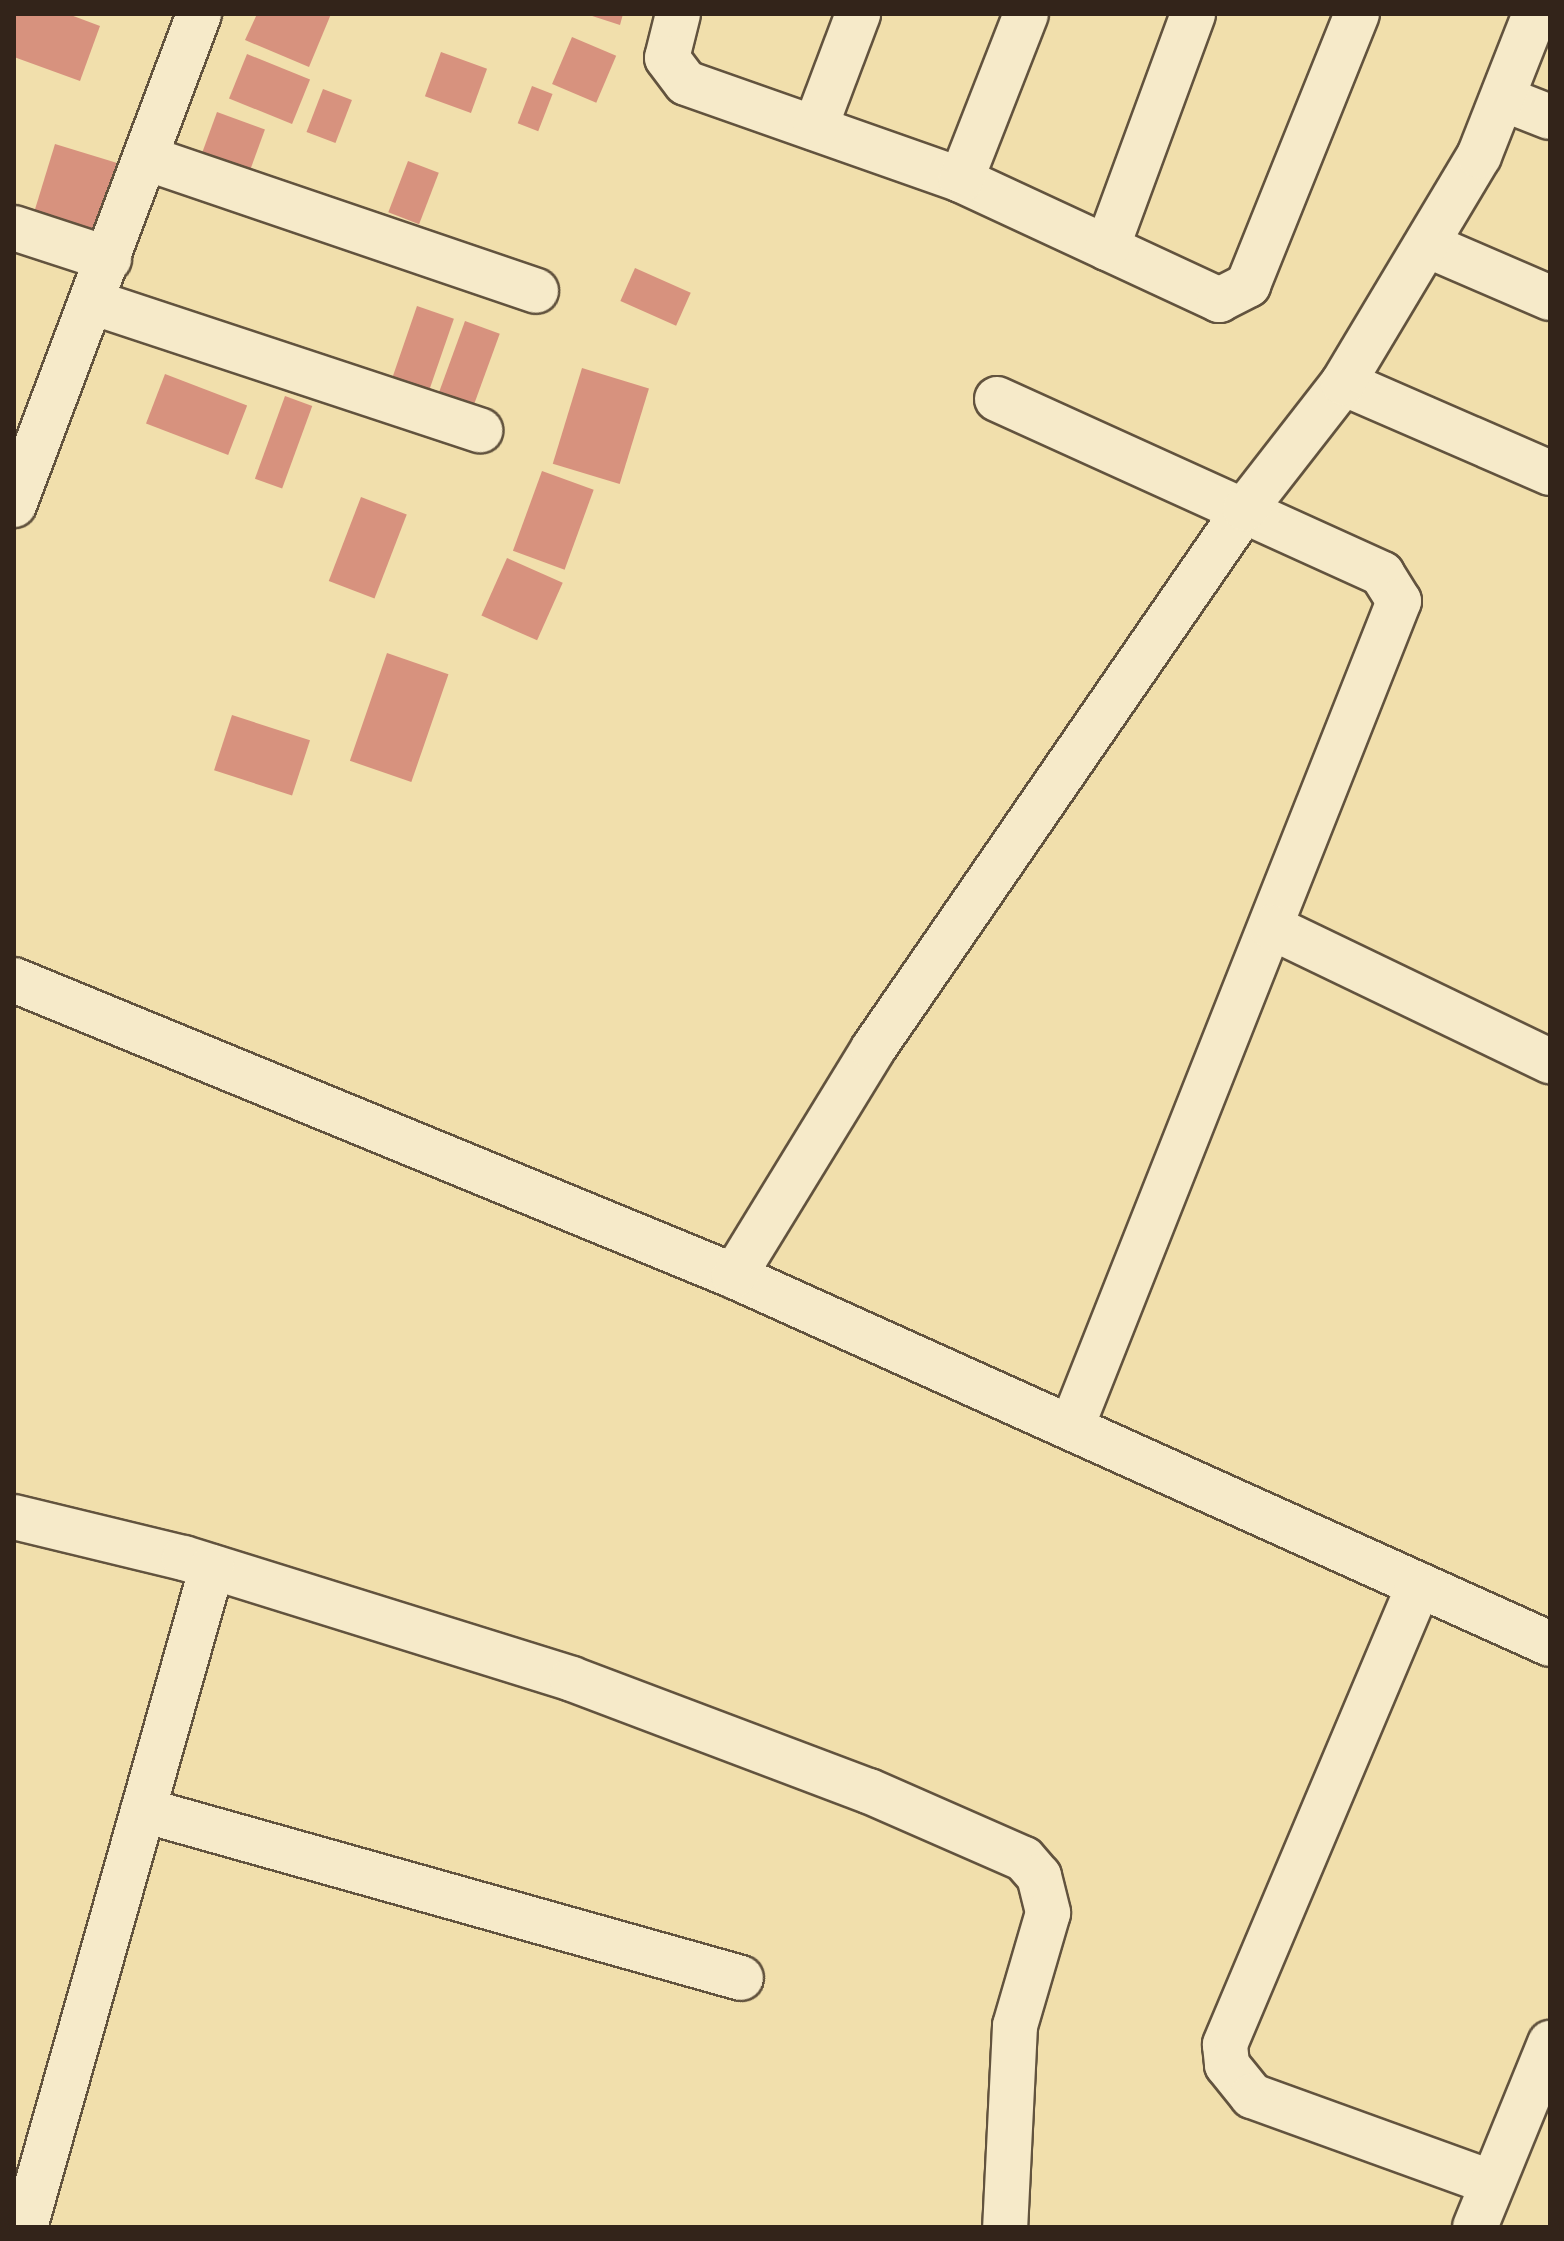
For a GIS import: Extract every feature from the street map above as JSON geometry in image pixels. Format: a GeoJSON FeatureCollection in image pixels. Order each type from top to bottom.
{"type":"FeatureCollection","features":[{"type":"Feature","properties":{"kind":"street"},"geometry":{"type":"LineString","coordinates":[[14,505],[22,459],[92,302],[199,14]]}},
{"type":"Feature","properties":{"kind":"street"},"geometry":{"type":"LineString","coordinates":[[678,14],[667,58],[686,83],[961,180],[1107,248],[1199,296],[1237,296],[1248,285],[1357,14]]}},
{"type":"Feature","properties":{"kind":"street"},"geometry":{"type":"LineString","coordinates":[[815,128],[858,14]]}},
{"type":"Feature","properties":{"kind":"street"},"geometry":{"type":"LineString","coordinates":[[961,180],[1026,14]]}},
{"type":"Feature","properties":{"kind":"street"},"geometry":{"type":"LineString","coordinates":[[1107,248],[1193,14]]}},
{"type":"Feature","properties":{"kind":"street"},"geometry":{"type":"LineString","coordinates":[[734,1276],[866,1060],[1245,509],[1343,383],[1427,245],[1504,99],[1535,14]]}},
{"type":"Feature","properties":{"kind":"street"},"geometry":{"type":"LineString","coordinates":[[1504,99],[1550,117]]}},
{"type":"Feature","properties":{"kind":"street"},"geometry":{"type":"LineString","coordinates":[[146,158],[536,291]]}},
{"type":"Feature","properties":{"kind":"street"},"geometry":{"type":"LineString","coordinates":[[14,228],[109,259]]}},
{"type":"Feature","properties":{"kind":"street"},"geometry":{"type":"LineString","coordinates":[[1427,245],[1550,298]]}},
{"type":"Feature","properties":{"kind":"street"},"geometry":{"type":"LineString","coordinates":[[92,302],[480,430]]}},
{"type":"Feature","properties":{"kind":"street"},"geometry":{"type":"LineString","coordinates":[[1343,383],[1550,473]]}},
{"type":"Feature","properties":{"kind":"street"},"geometry":{"type":"LineString","coordinates":[[997,399],[1245,509],[1382,574],[1399,601],[1072,1426]]}},
{"type":"Feature","properties":{"kind":"street"},"geometry":{"type":"LineString","coordinates":[[1271,927],[1550,1061]]}},
{"type":"Feature","properties":{"kind":"street"},"geometry":{"type":"LineString","coordinates":[[14,980],[734,1276],[1550,1644]]}},
{"type":"Feature","properties":{"kind":"street"},"geometry":{"type":"LineString","coordinates":[[14,1517],[212,1567],[572,1679],[869,1791],[1024,1859],[1039,1876],[1048,1913],[1015,2026],[1005,2227]]}},
{"type":"Feature","properties":{"kind":"street"},"geometry":{"type":"LineString","coordinates":[[25,2227],[212,1567]]}},
{"type":"Feature","properties":{"kind":"street"},"geometry":{"type":"LineString","coordinates":[[1419,1585],[1225,2045],[1227,2065],[1252,2096],[1492,2183]]}},
{"type":"Feature","properties":{"kind":"street"},"geometry":{"type":"LineString","coordinates":[[143,1810],[741,1978]]}},
{"type":"Feature","properties":{"kind":"street"},"geometry":{"type":"LineString","coordinates":[[1475,2227],[1550,2043]]}},
{"type":"Feature","properties":{"kind":"building"},"geometry":{"type":"Polygon","coordinates":[[[14,14],[68,14],[100,26],[80,81],[14,57],[14,14]]]}},
{"type":"Feature","properties":{"kind":"building"},"geometry":{"type":"Polygon","coordinates":[[[257,14],[331,14],[309,67],[245,40],[257,14]]]}},
{"type":"Feature","properties":{"kind":"building"},"geometry":{"type":"Polygon","coordinates":[[[586,14],[623,14],[620,25],[586,14]]]}},
{"type":"Feature","properties":{"kind":"building"},"geometry":{"type":"Polygon","coordinates":[[[572,37],[616,56],[596,103],[552,84],[572,37]]]}},
{"type":"Feature","properties":{"kind":"building"},"geometry":{"type":"Polygon","coordinates":[[[441,52],[487,69],[471,113],[425,96],[441,52]]]}},
{"type":"Feature","properties":{"kind":"building"},"geometry":{"type":"Polygon","coordinates":[[[247,54],[310,79],[292,124],[229,99],[247,54]]]}},
{"type":"Feature","properties":{"kind":"building"},"geometry":{"type":"Polygon","coordinates":[[[532,86],[553,94],[538,131],[518,123],[532,86]]]}},
{"type":"Feature","properties":{"kind":"building"},"geometry":{"type":"Polygon","coordinates":[[[323,89],[352,100],[335,143],[307,132],[323,89]]]}},
{"type":"Feature","properties":{"kind":"building"},"geometry":{"type":"Polygon","coordinates":[[[217,112],[265,129],[246,180],[199,163],[217,112]]]}},
{"type":"Feature","properties":{"kind":"building"},"geometry":{"type":"Polygon","coordinates":[[[55,144],[123,165],[100,240],[32,220],[55,144]]]}},
{"type":"Feature","properties":{"kind":"building"},"geometry":{"type":"Polygon","coordinates":[[[408,161],[439,173],[419,224],[388,212],[408,161]]]}},
{"type":"Feature","properties":{"kind":"building"},"geometry":{"type":"Polygon","coordinates":[[[635,268],[691,293],[676,326],[620,301],[635,268]]]}},
{"type":"Feature","properties":{"kind":"building"},"geometry":{"type":"Polygon","coordinates":[[[417,306],[454,319],[427,398],[390,385],[417,306]]]}},
{"type":"Feature","properties":{"kind":"building"},"geometry":{"type":"Polygon","coordinates":[[[465,321],[500,334],[470,414],[436,402],[465,321]]]}},
{"type":"Feature","properties":{"kind":"building"},"geometry":{"type":"Polygon","coordinates":[[[582,368],[649,388],[620,484],[553,464],[582,368]]]}},
{"type":"Feature","properties":{"kind":"building"},"geometry":{"type":"Polygon","coordinates":[[[165,374],[247,406],[228,455],[146,423],[165,374]]]}},
{"type":"Feature","properties":{"kind":"building"},"geometry":{"type":"Polygon","coordinates":[[[285,396],[312,406],[282,489],[255,479],[285,396]]]}},
{"type":"Feature","properties":{"kind":"building"},"geometry":{"type":"Polygon","coordinates":[[[542,471],[594,490],[565,570],[513,551],[542,471]]]}},
{"type":"Feature","properties":{"kind":"building"},"geometry":{"type":"Polygon","coordinates":[[[361,497],[407,515],[374,599],[329,581],[361,497]]]}},
{"type":"Feature","properties":{"kind":"building"},"geometry":{"type":"Polygon","coordinates":[[[507,558],[563,583],[537,640],[481,616],[507,558]]]}},
{"type":"Feature","properties":{"kind":"building"},"geometry":{"type":"Polygon","coordinates":[[[387,653],[448,674],[411,782],[350,761],[387,653]]]}},
{"type":"Feature","properties":{"kind":"building"},"geometry":{"type":"Polygon","coordinates":[[[232,715],[310,740],[292,796],[214,770],[232,715]]]}}]}
